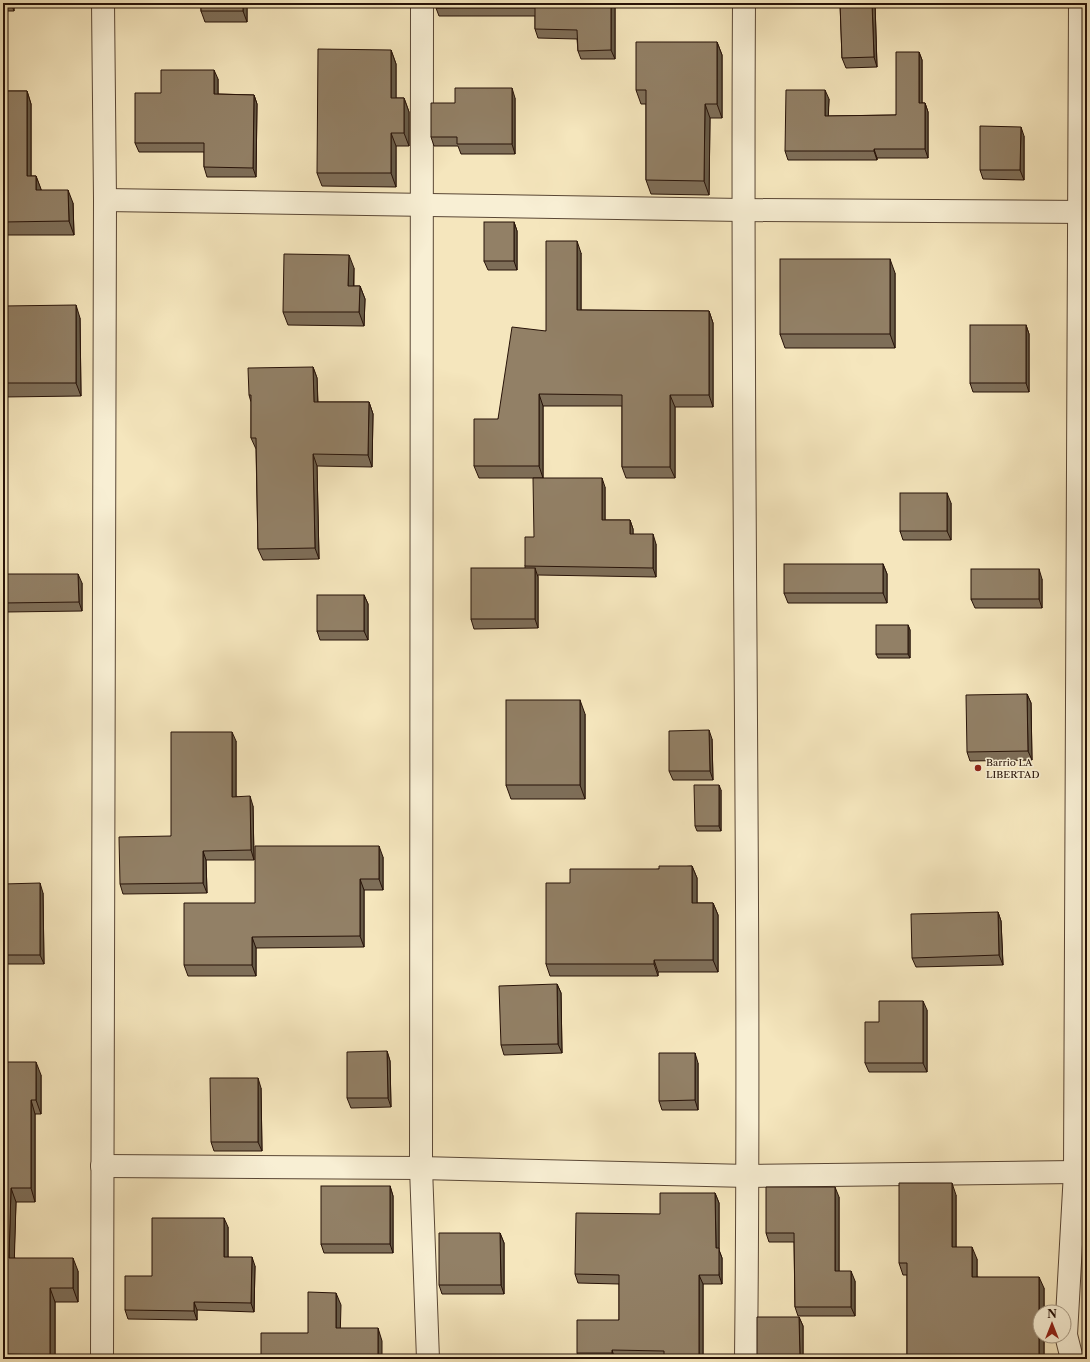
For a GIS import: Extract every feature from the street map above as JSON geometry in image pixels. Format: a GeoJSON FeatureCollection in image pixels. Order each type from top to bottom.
{"type":"FeatureCollection","features":[{"type":"Feature","properties":{"kind":"street"},"geometry":{"type":"LineString","coordinates":[[102,1359],[105,200],[103,3]]}},
{"type":"Feature","properties":{"kind":"street"},"geometry":{"type":"LineString","coordinates":[[422,3],[421,1168],[428,1359]]}},
{"type":"Feature","properties":{"kind":"street"},"geometry":{"type":"LineString","coordinates":[[744,3],[742,210],[748,1176],[746,1359]]}},
{"type":"Feature","properties":{"kind":"street"},"geometry":{"type":"LineString","coordinates":[[1072,1359],[1066,1336],[1075,1172],[1083,212],[1080,3]]}},
{"type":"Feature","properties":{"kind":"street"},"geometry":{"type":"LineString","coordinates":[[105,200],[742,210],[1083,212]]}},
{"type":"Feature","properties":{"kind":"street"},"geometry":{"type":"LineString","coordinates":[[102,1166],[421,1168],[748,1176],[1075,1172]]}},
{"type":"Feature","properties":{"kind":"building"},"geometry":{"type":"Polygon","coordinates":[[[201,3],[243,3],[243,11],[201,11],[201,3]]]}},
{"type":"Feature","properties":{"kind":"building"},"geometry":{"type":"Polygon","coordinates":[[[436,3],[611,3],[611,50],[578,51],[577,30],[535,29],[535,8],[436,8],[436,3]]]}},
{"type":"Feature","properties":{"kind":"building"},"geometry":{"type":"Polygon","coordinates":[[[840,3],[872,3],[874,57],[842,58],[840,3]]]}},
{"type":"Feature","properties":{"kind":"building"},"geometry":{"type":"Polygon","coordinates":[[[636,42],[717,42],[717,104],[705,104],[704,181],[646,180],[646,90],[636,90],[636,42]]]}},
{"type":"Feature","properties":{"kind":"building"},"geometry":{"type":"Polygon","coordinates":[[[318,49],[391,50],[391,98],[404,98],[404,133],[391,133],[391,173],[317,173],[318,49]]]}},
{"type":"Feature","properties":{"kind":"building"},"geometry":{"type":"Polygon","coordinates":[[[896,52],[919,52],[919,103],[925,103],[925,149],[874,149],[874,151],[785,151],[786,90],[825,90],[825,116],[896,115],[896,52]]]}},
{"type":"Feature","properties":{"kind":"building"},"geometry":{"type":"Polygon","coordinates":[[[161,70],[214,70],[214,94],[254,95],[253,168],[204,167],[204,143],[135,143],[135,93],[161,93],[161,70]]]}},
{"type":"Feature","properties":{"kind":"building"},"geometry":{"type":"Polygon","coordinates":[[[455,88],[512,88],[512,144],[457,144],[457,137],[431,137],[431,103],[455,103],[455,88]]]}},
{"type":"Feature","properties":{"kind":"building"},"geometry":{"type":"Polygon","coordinates":[[[3,91],[27,91],[27,176],[36,176],[36,190],[68,190],[69,221],[3,222],[3,91]]]}},
{"type":"Feature","properties":{"kind":"building"},"geometry":{"type":"Polygon","coordinates":[[[980,126],[1021,127],[1020,170],[980,170],[980,126]]]}},
{"type":"Feature","properties":{"kind":"building"},"geometry":{"type":"Polygon","coordinates":[[[484,222],[514,222],[514,261],[484,261],[484,222]]]}},
{"type":"Feature","properties":{"kind":"building"},"geometry":{"type":"Polygon","coordinates":[[[546,241],[577,241],[577,310],[709,311],[709,395],[670,395],[670,467],[622,467],[622,395],[539,394],[539,466],[474,466],[474,419],[498,419],[512,327],[546,331],[546,241]]]}},
{"type":"Feature","properties":{"kind":"building"},"geometry":{"type":"Polygon","coordinates":[[[284,254],[349,255],[348,286],[360,286],[359,312],[283,312],[284,254]]]}},
{"type":"Feature","properties":{"kind":"building"},"geometry":{"type":"Polygon","coordinates":[[[780,259],[890,259],[890,334],[780,334],[780,259]]]}},
{"type":"Feature","properties":{"kind":"building"},"geometry":{"type":"Polygon","coordinates":[[[76,305],[76,383],[3,383],[3,306],[76,305]]]}},
{"type":"Feature","properties":{"kind":"building"},"geometry":{"type":"Polygon","coordinates":[[[970,325],[1026,325],[1026,383],[970,383],[970,325]]]}},
{"type":"Feature","properties":{"kind":"building"},"geometry":{"type":"Polygon","coordinates":[[[313,367],[314,402],[369,402],[368,455],[313,454],[315,548],[258,549],[256,438],[251,438],[251,395],[249,395],[248,368],[313,367]]]}},
{"type":"Feature","properties":{"kind":"building"},"geometry":{"type":"Polygon","coordinates":[[[533,478],[602,478],[602,520],[630,520],[630,534],[653,534],[653,568],[525,566],[525,537],[534,537],[533,478]]]}},
{"type":"Feature","properties":{"kind":"building"},"geometry":{"type":"Polygon","coordinates":[[[900,493],[947,493],[947,531],[900,531],[900,493]]]}},
{"type":"Feature","properties":{"kind":"building"},"geometry":{"type":"Polygon","coordinates":[[[784,564],[883,564],[883,593],[784,593],[784,564]]]}},
{"type":"Feature","properties":{"kind":"building"},"geometry":{"type":"Polygon","coordinates":[[[471,568],[535,568],[535,619],[471,619],[471,568]]]}},
{"type":"Feature","properties":{"kind":"building"},"geometry":{"type":"Polygon","coordinates":[[[971,569],[1039,569],[1039,599],[971,599],[971,569]]]}},
{"type":"Feature","properties":{"kind":"building"},"geometry":{"type":"Polygon","coordinates":[[[3,574],[78,574],[79,602],[3,603],[3,574]]]}},
{"type":"Feature","properties":{"kind":"building"},"geometry":{"type":"Polygon","coordinates":[[[317,595],[364,595],[364,631],[317,631],[317,595]]]}},
{"type":"Feature","properties":{"kind":"building"},"geometry":{"type":"Polygon","coordinates":[[[876,625],[908,625],[908,654],[876,654],[876,625]]]}},
{"type":"Feature","properties":{"kind":"building"},"geometry":{"type":"Polygon","coordinates":[[[1027,694],[1028,751],[967,752],[966,695],[1027,694]]]}},
{"type":"Feature","properties":{"kind":"building"},"geometry":{"type":"Polygon","coordinates":[[[506,700],[580,700],[580,785],[506,785],[506,700]]]}},
{"type":"Feature","properties":{"kind":"building"},"geometry":{"type":"Polygon","coordinates":[[[709,730],[710,771],[669,771],[669,731],[709,730]]]}},
{"type":"Feature","properties":{"kind":"building"},"geometry":{"type":"Polygon","coordinates":[[[171,732],[232,732],[232,797],[250,796],[251,850],[203,851],[203,883],[120,884],[119,837],[171,836],[171,732]]]}},
{"type":"Feature","properties":{"kind":"building"},"geometry":{"type":"Polygon","coordinates":[[[694,785],[719,785],[719,826],[695,826],[694,785]]]}},
{"type":"Feature","properties":{"kind":"building"},"geometry":{"type":"Polygon","coordinates":[[[255,846],[379,846],[379,879],[360,879],[360,936],[252,937],[252,965],[184,965],[184,903],[255,903],[255,846]]]}},
{"type":"Feature","properties":{"kind":"building"},"geometry":{"type":"Polygon","coordinates":[[[659,866],[692,866],[692,903],[713,903],[713,960],[654,960],[654,964],[546,964],[546,883],[570,883],[570,869],[659,869],[659,866]]]}},
{"type":"Feature","properties":{"kind":"building"},"geometry":{"type":"Polygon","coordinates":[[[40,883],[40,955],[3,955],[3,884],[40,883]]]}},
{"type":"Feature","properties":{"kind":"building"},"geometry":{"type":"Polygon","coordinates":[[[998,912],[999,955],[912,958],[911,914],[998,912]]]}},
{"type":"Feature","properties":{"kind":"building"},"geometry":{"type":"Polygon","coordinates":[[[557,984],[558,1044],[501,1045],[499,986],[557,984]]]}},
{"type":"Feature","properties":{"kind":"building"},"geometry":{"type":"Polygon","coordinates":[[[879,1001],[923,1001],[923,1063],[865,1063],[865,1022],[879,1022],[879,1001]]]}},
{"type":"Feature","properties":{"kind":"building"},"geometry":{"type":"Polygon","coordinates":[[[387,1051],[388,1098],[347,1098],[347,1052],[387,1051]]]}},
{"type":"Feature","properties":{"kind":"building"},"geometry":{"type":"Polygon","coordinates":[[[659,1053],[695,1053],[695,1100],[659,1101],[659,1053]]]}},
{"type":"Feature","properties":{"kind":"building"},"geometry":{"type":"Polygon","coordinates":[[[3,1062],[36,1062],[36,1100],[31,1100],[31,1188],[11,1188],[9,1258],[73,1258],[73,1288],[50,1288],[50,1355],[3,1354],[3,1062]]]}},
{"type":"Feature","properties":{"kind":"building"},"geometry":{"type":"Polygon","coordinates":[[[210,1078],[258,1078],[258,1142],[211,1142],[210,1078]]]}},
{"type":"Feature","properties":{"kind":"building"},"geometry":{"type":"Polygon","coordinates":[[[899,1183],[952,1183],[952,1247],[972,1247],[972,1277],[1039,1277],[1039,1304],[1032,1304],[1032,1344],[1039,1344],[1039,1355],[1034,1355],[1034,1359],[907,1359],[907,1263],[899,1263],[899,1183]]]}},
{"type":"Feature","properties":{"kind":"building"},"geometry":{"type":"Polygon","coordinates":[[[321,1186],[390,1186],[390,1244],[321,1244],[321,1186]]]}},
{"type":"Feature","properties":{"kind":"building"},"geometry":{"type":"Polygon","coordinates":[[[766,1187],[835,1187],[835,1271],[851,1271],[851,1307],[795,1307],[794,1233],[766,1233],[766,1187]]]}},
{"type":"Feature","properties":{"kind":"building"},"geometry":{"type":"Polygon","coordinates":[[[660,1193],[715,1193],[716,1248],[719,1248],[719,1275],[699,1275],[699,1359],[664,1359],[664,1351],[612,1350],[612,1353],[577,1353],[577,1320],[619,1320],[619,1275],[575,1274],[576,1213],[660,1214],[660,1193]]]}},
{"type":"Feature","properties":{"kind":"building"},"geometry":{"type":"Polygon","coordinates":[[[152,1218],[224,1218],[224,1257],[252,1257],[251,1303],[194,1302],[194,1311],[125,1310],[125,1276],[152,1276],[152,1218]]]}},
{"type":"Feature","properties":{"kind":"building"},"geometry":{"type":"Polygon","coordinates":[[[439,1233],[500,1233],[501,1285],[439,1285],[439,1233]]]}},
{"type":"Feature","properties":{"kind":"building"},"geometry":{"type":"Polygon","coordinates":[[[308,1292],[336,1293],[336,1328],[378,1328],[378,1359],[261,1359],[261,1333],[308,1333],[308,1292]]]}},
{"type":"Feature","properties":{"kind":"building"},"geometry":{"type":"Polygon","coordinates":[[[757,1317],[799,1317],[800,1357],[757,1357],[757,1317]]]}},
{"type":"Feature","properties":{"kind":"place","name":"Barrio LA LIBERTAD"},"geometry":{"type":"Point","coordinates":[978,768]}}]}
